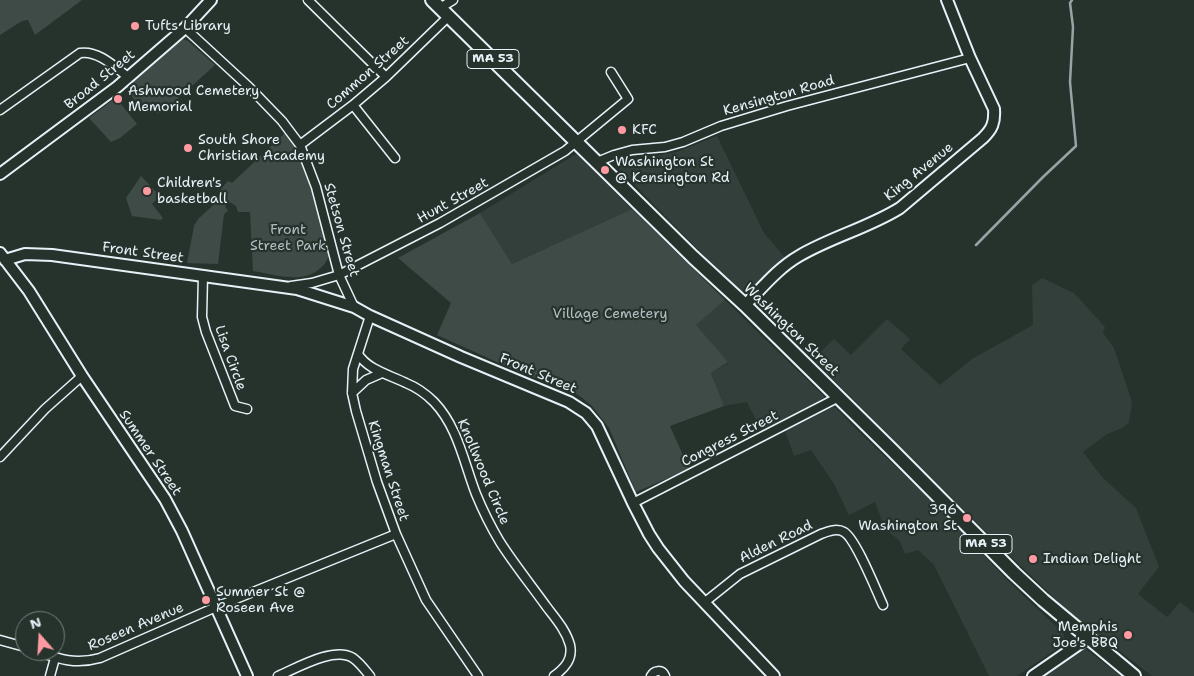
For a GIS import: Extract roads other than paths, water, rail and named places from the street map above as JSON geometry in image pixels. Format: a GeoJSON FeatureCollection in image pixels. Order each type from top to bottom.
{"type":"FeatureCollection","features":[{"type":"Feature","properties":{"kind":"main road","name":"Washington Street"},"geometry":{"type":"LineString","coordinates":[[440,8],[693,257],[745,305],[1014,573],[1134,676]]}},
{"type":"Feature","properties":{"kind":"street","name":"Broad Street"},"geometry":{"type":"LineString","coordinates":[[0,174],[128,77],[185,28],[211,0]]}},
{"type":"Feature","properties":{"kind":"street"},"geometry":{"type":"LineString","coordinates":[[308,0],[386,77]]}},
{"type":"Feature","properties":{"kind":"street","name":"Common Street"},"geometry":{"type":"LineString","coordinates":[[300,145],[386,77],[440,8],[453,0]]}},
{"type":"Feature","properties":{"kind":"street","name":"King Avenue"},"geometry":{"type":"LineString","coordinates":[[745,305],[777,272],[799,256],[885,217],[900,208],[993,127],[994,110],[946,0]]}},
{"type":"Feature","properties":{"kind":"street","name":"Stetson Street"},"geometry":{"type":"LineString","coordinates":[[185,28],[250,87],[282,121],[300,145],[316,186],[339,275],[354,307]]}},
{"type":"Feature","properties":{"kind":"street"},"geometry":{"type":"LineString","coordinates":[[0,110],[80,53],[88,52],[94,54],[128,77]]}},
{"type":"Feature","properties":{"kind":"street","name":"Kensington Road"},"geometry":{"type":"LineString","coordinates":[[597,162],[632,150],[665,147],[683,142],[721,126],[787,106],[970,58]]}},
{"type":"Feature","properties":{"kind":"street","name":"Hunt Street"},"geometry":{"type":"LineString","coordinates":[[339,275],[474,205],[565,151],[628,99],[611,72]]}},
{"type":"Feature","properties":{"kind":"street"},"geometry":{"type":"LineString","coordinates":[[353,105],[395,158]]}},
{"type":"Feature","properties":{"kind":"street","name":"Front Street"},"geometry":{"type":"LineString","coordinates":[[2,258],[25,254],[44,254],[286,286],[324,296],[354,307],[370,316],[561,398],[581,409],[593,420],[604,439],[633,503],[658,548],[684,581],[774,676]]}},
{"type":"Feature","properties":{"kind":"street","name":"Summer Street"},"geometry":{"type":"LineString","coordinates":[[2,258],[29,291],[82,376],[166,499],[182,530],[247,676]]}},
{"type":"Feature","properties":{"kind":"street","name":"Lisa Circle"},"geometry":{"type":"LineString","coordinates":[[204,275],[202,317],[206,332],[235,406],[247,408]]}},
{"type":"Feature","properties":{"kind":"street","name":"Front Street"},"geometry":{"type":"LineString","coordinates":[[286,286],[312,283],[339,275]]}},
{"type":"Feature","properties":{"kind":"street","name":"Kingman Street"},"geometry":{"type":"LineString","coordinates":[[216,606],[396,534],[369,456],[352,393],[351,378],[370,316]]}},
{"type":"Feature","properties":{"kind":"street","name":"Knollwood Circle"},"geometry":{"type":"LineString","coordinates":[[358,354],[382,373],[421,392],[444,415],[458,442],[481,507],[499,541],[568,639],[570,659],[554,676]]}},
{"type":"Feature","properties":{"kind":"street"},"geometry":{"type":"LineString","coordinates":[[352,393],[371,377],[382,373]]}},
{"type":"Feature","properties":{"kind":"street"},"geometry":{"type":"LineString","coordinates":[[0,457],[45,409],[74,381],[82,376]]}},
{"type":"Feature","properties":{"kind":"street","name":"Congress Street"},"geometry":{"type":"LineString","coordinates":[[633,503],[839,398]]}},
{"type":"Feature","properties":{"kind":"street","name":"Alden Road"},"geometry":{"type":"LineString","coordinates":[[705,602],[728,582],[754,566],[830,530],[838,530],[845,532],[854,542],[883,605]]}},
{"type":"Feature","properties":{"kind":"street"},"geometry":{"type":"LineString","coordinates":[[396,534],[426,600],[478,676]]}},
{"type":"Feature","properties":{"kind":"street","name":"Roseen Avenue"},"geometry":{"type":"LineString","coordinates":[[65,660],[85,662],[100,658],[216,606]]}},
{"type":"Feature","properties":{"kind":"street"},"geometry":{"type":"LineString","coordinates":[[1033,676],[1088,638]]}},
{"type":"Feature","properties":{"kind":"street"},"geometry":{"type":"LineString","coordinates":[[0,640],[15,644]]}},
{"type":"Feature","properties":{"kind":"street"},"geometry":{"type":"LineString","coordinates":[[278,676],[324,657],[339,654],[352,657],[370,676]]}},
{"type":"Feature","properties":{"kind":"street"},"geometry":{"type":"LineString","coordinates":[[50,676],[54,661]]}},
{"type":"Feature","properties":{"kind":"street"},"geometry":{"type":"LineString","coordinates":[[651,676],[658,671],[665,676]]}},
{"type":"Feature","properties":{"kind":"waterway"},"geometry":{"type":"LineString","coordinates":[[976,245],[1076,146],[1070,82],[1073,27],[1070,3],[1072,0]]}},
{"type":"Feature","properties":{"kind":"place","name":"Tufts Library"},"geometry":{"type":"Point","coordinates":[135,26]}},
{"type":"Feature","properties":{"kind":"place","name":"Ashwood Cemetery Memorial"},"geometry":{"type":"Point","coordinates":[118,99]}},
{"type":"Feature","properties":{"kind":"place","name":"KFC"},"geometry":{"type":"Point","coordinates":[622,130]}},
{"type":"Feature","properties":{"kind":"place","name":"South Shore Christian Academy"},"geometry":{"type":"Point","coordinates":[188,148]}},
{"type":"Feature","properties":{"kind":"place","name":"Washington St @ Kensington Rd"},"geometry":{"type":"Point","coordinates":[605,170]}},
{"type":"Feature","properties":{"kind":"place","name":"Children's basketball"},"geometry":{"type":"Point","coordinates":[147,191]}},
{"type":"Feature","properties":{"kind":"place","name":"396 Washington St"},"geometry":{"type":"Point","coordinates":[967,518]}},
{"type":"Feature","properties":{"kind":"place","name":"Indian Delight"},"geometry":{"type":"Point","coordinates":[1033,559]}},
{"type":"Feature","properties":{"kind":"place","name":"Summer St @ Roseen Ave"},"geometry":{"type":"Point","coordinates":[206,600]}},
{"type":"Feature","properties":{"kind":"place","name":"Memphis Joe's BBQ"},"geometry":{"type":"Point","coordinates":[1128,635]}},
{"type":"Feature","properties":{"kind":"park label","name":"Front Street Park"},"geometry":{"type":"Point","coordinates":[288,238]}},
{"type":"Feature","properties":{"kind":"park label","name":"Village Cemetery"},"geometry":{"type":"Point","coordinates":[610,314]}}]}
